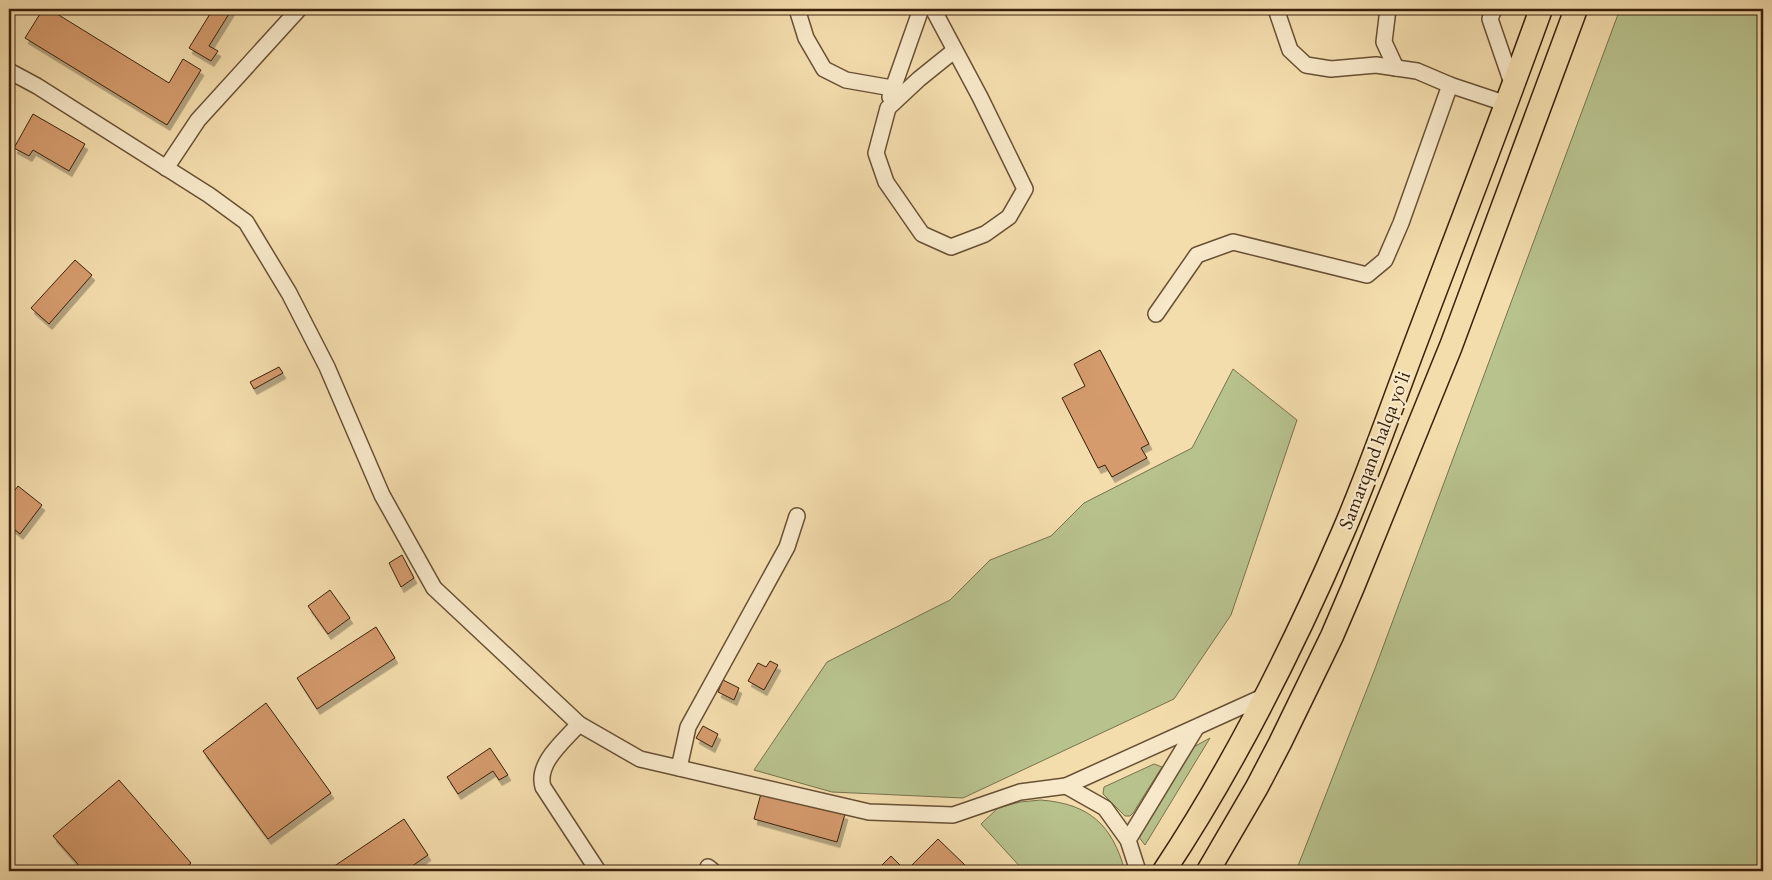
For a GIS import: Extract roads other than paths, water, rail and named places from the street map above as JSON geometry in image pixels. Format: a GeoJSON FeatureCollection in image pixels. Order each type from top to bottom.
{"type":"FeatureCollection","features":[{"type":"Feature","properties":{"kind":"highway","name":"Samarqand halqa yoʻli"},"geometry":{"type":"LineString","coordinates":[[1164,871],[1211,797],[1267,696],[1344,530],[1541,9]]}},
{"type":"Feature","properties":{"kind":"highway","name":"Samarqand halqa yoʻli"},"geometry":{"type":"LineString","coordinates":[[1208,871],[1232,832],[1272,758],[1309,685],[1353,587],[1451,346],[1576,9]]}},
{"type":"Feature","properties":{"kind":"street"},"geometry":{"type":"LineString","coordinates":[[166,168],[198,120],[300,9]]}},
{"type":"Feature","properties":{"kind":"street"},"geometry":{"type":"LineString","coordinates":[[797,9],[806,38],[824,69],[846,80],[892,88]]}},
{"type":"Feature","properties":{"kind":"street"},"geometry":{"type":"LineString","coordinates":[[921,9],[892,88],[876,153],[886,182],[922,234],[952,247],[985,234],[1009,217],[1025,189],[980,97],[933,9]]}},
{"type":"Feature","properties":{"kind":"street"},"geometry":{"type":"LineString","coordinates":[[1276,9],[1290,50],[1306,65],[1331,69],[1376,65],[1417,71],[1450,85],[1510,95],[1490,19],[1494,9]]}},
{"type":"Feature","properties":{"kind":"street"},"geometry":{"type":"LineString","coordinates":[[1388,9],[1384,42],[1396,68]]}},
{"type":"Feature","properties":{"kind":"street"},"geometry":{"type":"LineString","coordinates":[[888,108],[919,79],[955,50]]}},
{"type":"Feature","properties":{"kind":"street"},"geometry":{"type":"LineString","coordinates":[[9,70],[38,86],[210,195],[246,222],[289,293],[326,367],[382,495],[434,588],[578,724],[640,759],[869,812],[953,815],[1020,792],[1066,786],[1267,696]]}},
{"type":"Feature","properties":{"kind":"street"},"geometry":{"type":"LineString","coordinates":[[1156,314],[1197,255],[1233,242],[1366,275],[1385,260],[1401,223],[1450,85]]}},
{"type":"Feature","properties":{"kind":"street"},"geometry":{"type":"LineString","coordinates":[[679,768],[688,727],[787,547],[797,516]]}},
{"type":"Feature","properties":{"kind":"street"},"geometry":{"type":"LineString","coordinates":[[578,724],[544,764],[540,778],[543,787],[598,871]]}},
{"type":"Feature","properties":{"kind":"street"},"geometry":{"type":"LineString","coordinates":[[1128,840],[1196,728]]}},
{"type":"Feature","properties":{"kind":"street"},"geometry":{"type":"LineString","coordinates":[[1066,786],[1105,808],[1128,840],[1138,871]]}},
{"type":"Feature","properties":{"kind":"street"},"geometry":{"type":"LineString","coordinates":[[1218,871],[1232,832]]}},
{"type":"Feature","properties":{"kind":"waterway"},"geometry":{"type":"LineString","coordinates":[[33,871],[39,869],[45,871]]}}]}
